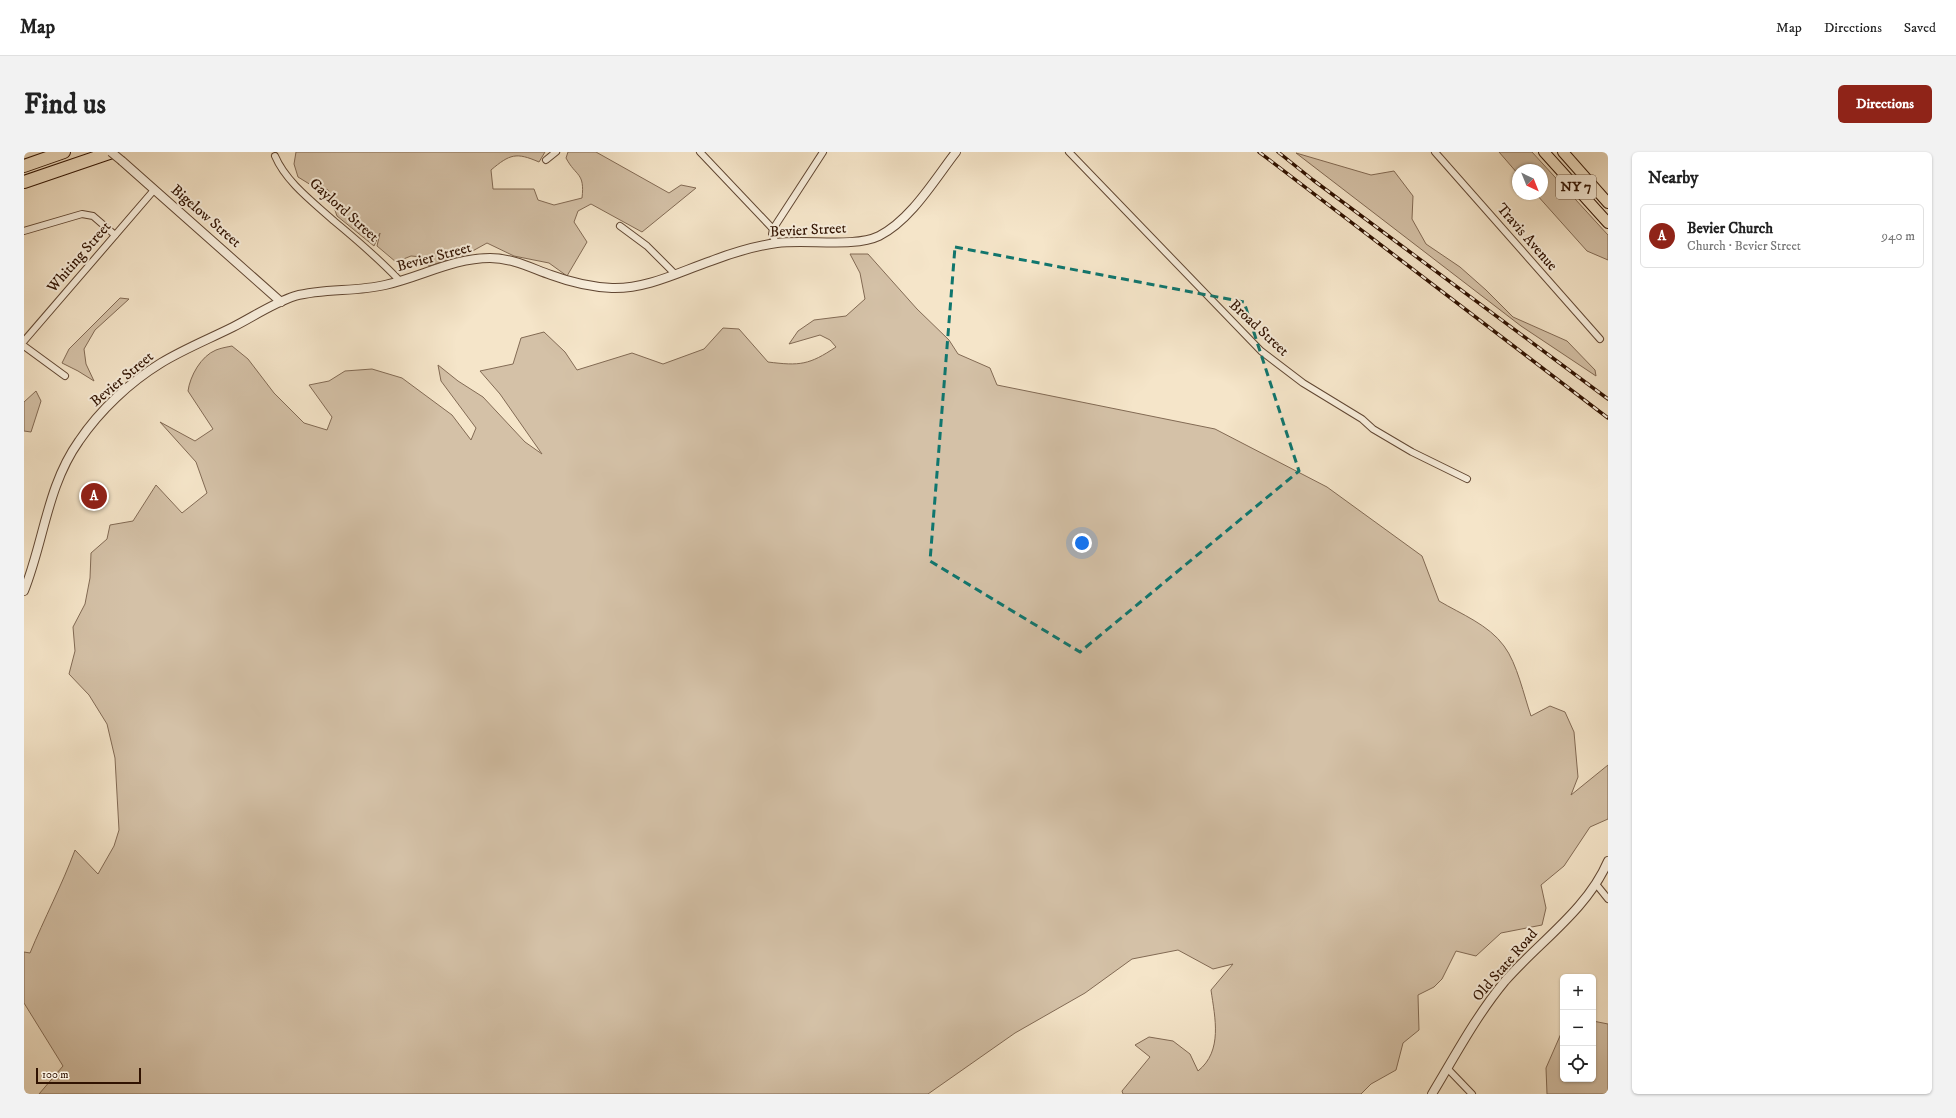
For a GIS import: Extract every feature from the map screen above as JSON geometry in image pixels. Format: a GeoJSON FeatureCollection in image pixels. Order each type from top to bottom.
{"type":"FeatureCollection","features":[{"type":"Feature","properties":{"kind":"highway"},"geometry":{"type":"LineString","coordinates":[[24,166],[64,152]]}},
{"type":"Feature","properties":{"kind":"highway"},"geometry":{"type":"LineString","coordinates":[[24,182],[112,152]]}},
{"type":"Feature","properties":{"kind":"main road","name":"NY 7"},"geometry":{"type":"LineString","coordinates":[[1544,152],[1608,223]]}},
{"type":"Feature","properties":{"kind":"main road","name":"NY 7"},"geometry":{"type":"LineString","coordinates":[[1563,152],[1608,203]]}},
{"type":"Feature","properties":{"kind":"street","name":"Bigelow Street"},"geometry":{"type":"LineString","coordinates":[[112,152],[281,302]]}},
{"type":"Feature","properties":{"kind":"street"},"geometry":{"type":"LineString","coordinates":[[546,160],[556,152]]}},
{"type":"Feature","properties":{"kind":"street"},"geometry":{"type":"LineString","coordinates":[[776,243],[772,234],[773,229],[823,152]]}},
{"type":"Feature","properties":{"kind":"street","name":"Bevier Street"},"geometry":{"type":"LineString","coordinates":[[24,591],[52,495],[62,470],[80,439],[101,413],[129,387],[159,364],[281,302],[306,294],[377,287],[467,260],[493,258],[512,261],[552,275],[585,284],[614,288],[644,285],[726,256],[776,243],[810,241],[851,242],[878,236],[897,224],[908,213],[956,152]]}},
{"type":"Feature","properties":{"kind":"street","name":"Broad Street"},"geometry":{"type":"LineString","coordinates":[[1069,152],[1261,351],[1303,383],[1362,419],[1378,432],[1412,452],[1467,479]]}},
{"type":"Feature","properties":{"kind":"street","name":"Travis Avenue"},"geometry":{"type":"LineString","coordinates":[[1435,152],[1600,339]]}},
{"type":"Feature","properties":{"kind":"street"},"geometry":{"type":"LineString","coordinates":[[704,153],[773,229]]}},
{"type":"Feature","properties":{"kind":"street","name":"Gaylord Street"},"geometry":{"type":"LineString","coordinates":[[275,156],[285,174],[301,190],[381,261],[400,281]]}},
{"type":"Feature","properties":{"kind":"street","name":"Whiting Street"},"geometry":{"type":"LineString","coordinates":[[24,341],[154,190]]}},
{"type":"Feature","properties":{"kind":"street"},"geometry":{"type":"LineString","coordinates":[[24,231],[82,214],[93,216],[115,235]]}},
{"type":"Feature","properties":{"kind":"street"},"geometry":{"type":"LineString","coordinates":[[620,226],[647,246],[675,274]]}},
{"type":"Feature","properties":{"kind":"street"},"geometry":{"type":"LineString","coordinates":[[24,346],[65,376]]}},
{"type":"Feature","properties":{"kind":"street","name":"Old State Road"},"geometry":{"type":"LineString","coordinates":[[1432,1094],[1484,1009],[1505,982],[1573,912],[1596,884],[1608,861]]}},
{"type":"Feature","properties":{"kind":"street"},"geometry":{"type":"LineString","coordinates":[[1596,884],[1608,899]]}},
{"type":"Feature","properties":{"kind":"street"},"geometry":{"type":"LineString","coordinates":[[1447,1068],[1472,1094]]}},
{"type":"Feature","properties":{"kind":"highlighted area"},"geometry":{"type":"Polygon","coordinates":[[[955,247],[1244,302],[1299,471],[1080,652],[930,561],[955,247]]]}},
{"type":"Feature","properties":{"kind":"shaded area"},"geometry":{"type":"Polygon","coordinates":[[[296,152],[545,152],[539,162],[519,156],[514,156],[503,161],[491,170],[493,189],[534,189],[538,200],[554,205],[582,198],[583,190],[581,179],[566,158],[568,152],[596,152],[669,193],[681,185],[696,188],[642,232],[591,204],[578,211],[574,222],[587,242],[567,276],[549,263],[514,256],[487,243],[469,253],[429,266],[423,257],[411,256],[396,262],[377,246],[380,233],[374,246],[337,216],[328,190],[311,185],[298,177],[294,164],[296,152]]]}},
{"type":"Feature","properties":{"kind":"shaded area"},"geometry":{"type":"Polygon","coordinates":[[[1499,152],[1532,152],[1543,164],[1512,164],[1512,167],[1499,152]]]}},
{"type":"Feature","properties":{"kind":"shaded area"},"geometry":{"type":"Polygon","coordinates":[[[1296,153],[1371,175],[1394,171],[1413,196],[1412,219],[1426,244],[1460,267],[1513,317],[1567,341],[1595,370],[1596,376],[1521,326],[1296,153]]]}},
{"type":"Feature","properties":{"kind":"shaded area"},"geometry":{"type":"Polygon","coordinates":[[[1548,169],[1608,235],[1608,260],[1587,251],[1541,200],[1548,200],[1548,169]]]}},
{"type":"Feature","properties":{"kind":"shaded area"},"geometry":{"type":"Polygon","coordinates":[[[850,254],[868,254],[917,309],[949,340],[958,354],[990,368],[997,385],[1215,429],[1327,487],[1422,556],[1439,601],[1483,626],[1498,639],[1509,653],[1531,716],[1550,706],[1565,712],[1574,732],[1578,777],[1571,795],[1608,765],[1608,819],[1590,827],[1564,866],[1541,885],[1546,908],[1542,925],[1501,933],[1476,956],[1456,951],[1442,979],[1434,987],[1418,995],[1419,1030],[1403,1043],[1396,1070],[1371,1084],[1361,1094],[1123,1094],[1122,1091],[1150,1057],[1135,1045],[1149,1037],[1173,1041],[1190,1054],[1198,1071],[1206,1063],[1211,1054],[1214,1044],[1215,1023],[1211,990],[1233,964],[1213,969],[1178,950],[1132,959],[1085,993],[1015,1033],[928,1094],[39,1094],[63,1066],[24,1003],[24,952],[30,953],[75,850],[98,874],[114,846],[119,830],[115,758],[107,724],[89,695],[69,674],[75,651],[73,627],[85,604],[90,578],[91,553],[107,539],[110,525],[133,521],[156,485],[182,513],[207,493],[196,462],[160,422],[195,441],[213,429],[188,391],[191,379],[201,362],[216,350],[232,346],[248,359],[274,393],[304,423],[327,430],[332,417],[309,385],[329,381],[345,371],[372,369],[402,378],[452,415],[471,440],[476,428],[441,381],[438,365],[458,381],[483,397],[525,442],[542,454],[500,394],[480,371],[513,364],[521,338],[544,332],[565,352],[577,370],[632,353],[663,364],[704,349],[723,328],[739,329],[768,362],[788,364],[804,363],[818,358],[836,347],[830,340],[820,335],[789,344],[798,331],[814,320],[846,316],[865,299],[860,273],[850,254]]]}},
{"type":"Feature","properties":{"kind":"shaded area"},"geometry":{"type":"Polygon","coordinates":[[[120,298],[129,299],[95,330],[84,349],[86,364],[94,381],[62,363],[69,349],[120,298]]]}},
{"type":"Feature","properties":{"kind":"shaded area"},"geometry":{"type":"Polygon","coordinates":[[[36,391],[41,401],[31,432],[24,431],[24,402],[36,391]]]}},
{"type":"Feature","properties":{"kind":"shaded area"},"geometry":{"type":"Polygon","coordinates":[[[1596,1022],[1608,1024],[1608,1094],[1547,1094],[1546,1068],[1560,1036],[1560,1082],[1596,1082],[1596,1022]]]}},
{"type":"Feature","properties":{"kind":"railway"},"geometry":{"type":"LineString","coordinates":[[1259,152],[1608,418]]}},
{"type":"Feature","properties":{"kind":"railway"},"geometry":{"type":"LineString","coordinates":[[1278,152],[1313,180],[1608,399]]}},
{"type":"Feature","properties":{"kind":"place","name":"Bevier Church"},"geometry":{"type":"Point","coordinates":[94,496]}}]}
